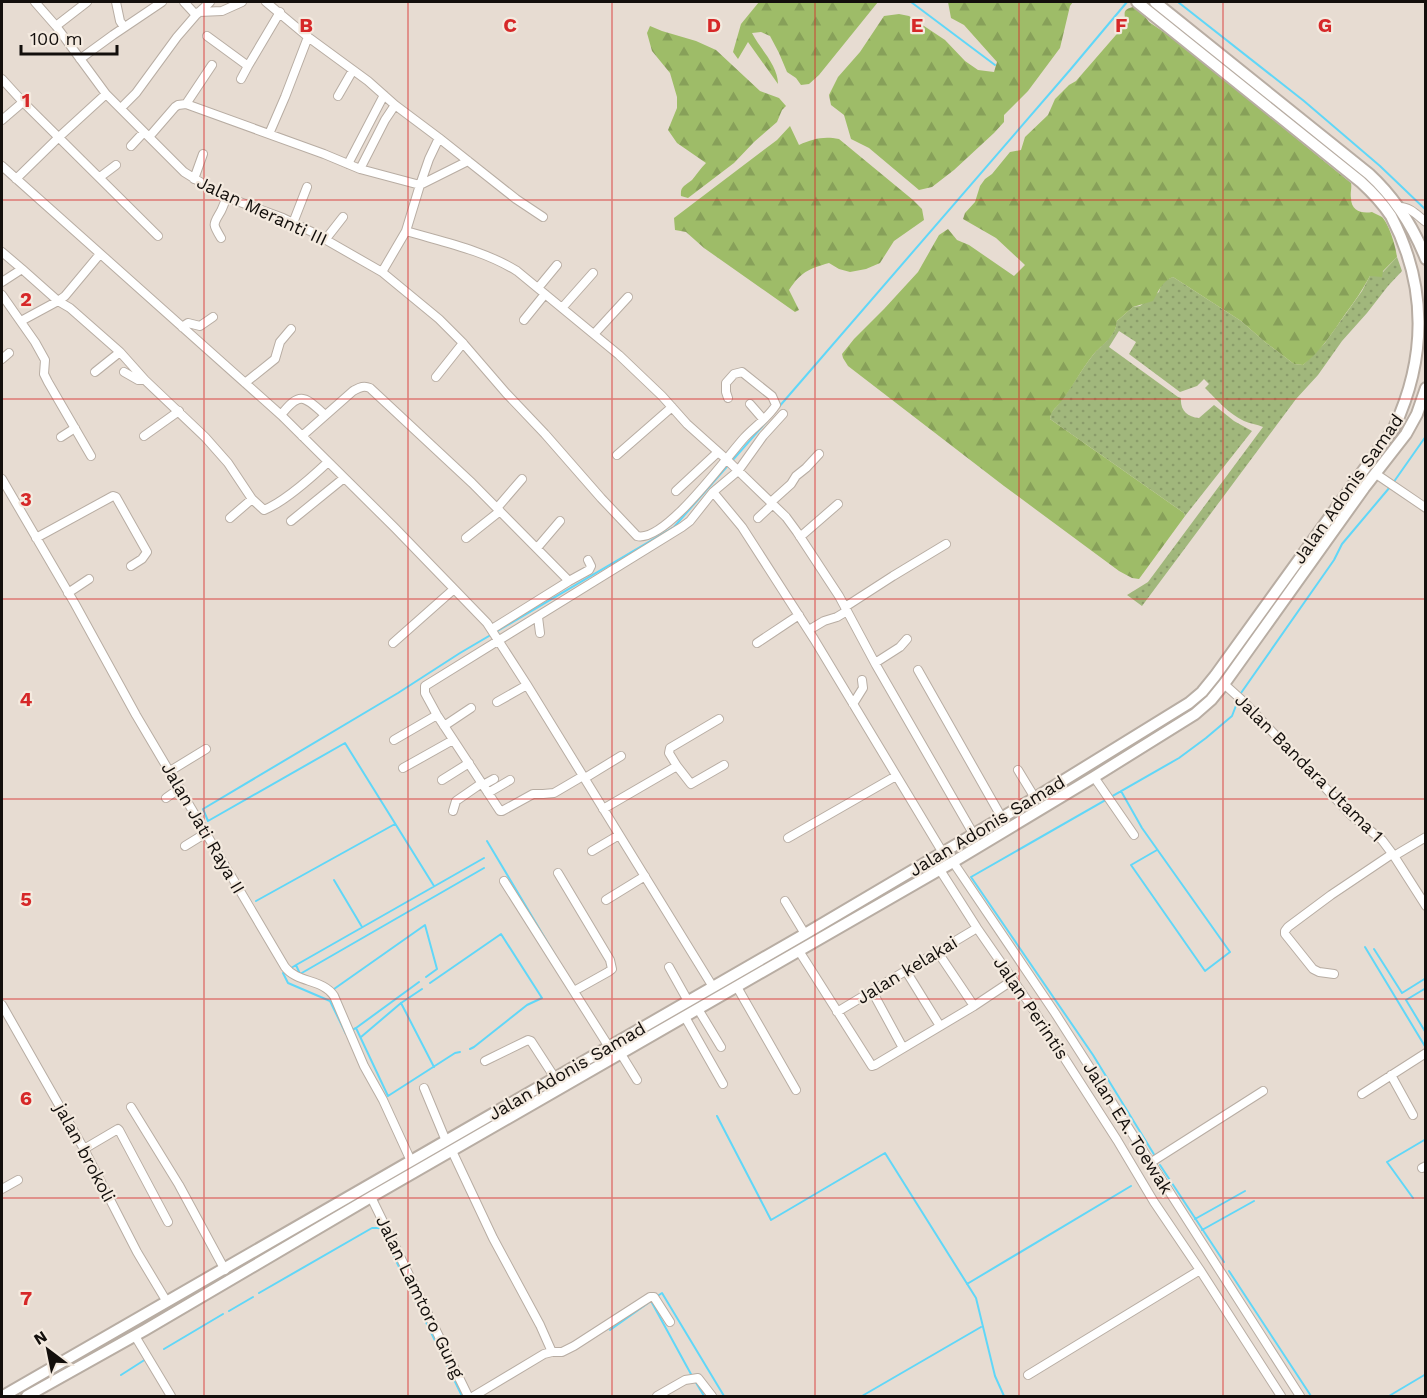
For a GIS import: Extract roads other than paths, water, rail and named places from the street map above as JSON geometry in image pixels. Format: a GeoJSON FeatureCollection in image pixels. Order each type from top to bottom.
{"type":"FeatureCollection","features":[{"type":"Feature","properties":{"kind":"highway"},"geometry":{"type":"LineString","coordinates":[[1155,2],[1382,186],[1399,207],[1425,259]]}},
{"type":"Feature","properties":{"kind":"highway","name":"Jalan Adonis Samad"},"geometry":{"type":"LineString","coordinates":[[3,1396],[44,1380],[166,1302],[411,1161],[449,1146],[555,1078],[1019,808],[1189,703],[1202,692],[1359,485],[1401,415],[1423,347],[1424,320],[1421,282],[1403,236],[1390,214],[1361,182],[1138,3]]}},
{"type":"Feature","properties":{"kind":"highway"},"geometry":{"type":"LineString","coordinates":[[27,1396],[44,1380],[135,1336],[372,1197],[449,1146],[621,1054],[687,1022],[698,1009],[739,991],[1026,819],[1195,714],[1224,684],[1359,485],[1376,474],[1412,424],[1425,388]]}},
{"type":"Feature","properties":{"kind":"highway"},"geometry":{"type":"LineString","coordinates":[[1019,808],[1026,819]]}},
{"type":"Feature","properties":{"kind":"street","name":"Jalan Meranti III"},"geometry":{"type":"LineString","coordinates":[[35,2],[56,26],[106,94],[184,172],[227,197],[293,223],[382,272],[439,319],[637,536],[645,537],[668,524],[692,498]]}},
{"type":"Feature","properties":{"kind":"street"},"geometry":{"type":"LineString","coordinates":[[56,26],[87,2]]}},
{"type":"Feature","properties":{"kind":"street"},"geometry":{"type":"LineString","coordinates":[[117,2],[120,21],[124,27]]}},
{"type":"Feature","properties":{"kind":"street"},"geometry":{"type":"LineString","coordinates":[[80,59],[162,2]]}},
{"type":"Feature","properties":{"kind":"street"},"geometry":{"type":"LineString","coordinates":[[185,2],[198,14],[222,11],[242,2]]}},
{"type":"Feature","properties":{"kind":"street"},"geometry":{"type":"LineString","coordinates":[[121,108],[136,93],[177,36],[210,2]]}},
{"type":"Feature","properties":{"kind":"street"},"geometry":{"type":"LineString","coordinates":[[266,2],[516,199],[543,217]]}},
{"type":"Feature","properties":{"kind":"street"},"geometry":{"type":"LineString","coordinates":[[241,79],[280,12]]}},
{"type":"Feature","properties":{"kind":"street"},"geometry":{"type":"LineString","coordinates":[[207,36],[248,66]]}},
{"type":"Feature","properties":{"kind":"street"},"geometry":{"type":"LineString","coordinates":[[269,134],[308,37]]}},
{"type":"Feature","properties":{"kind":"street"},"geometry":{"type":"LineString","coordinates":[[186,104],[212,65]]}},
{"type":"Feature","properties":{"kind":"street"},"geometry":{"type":"LineString","coordinates":[[338,96],[353,70]]}},
{"type":"Feature","properties":{"kind":"street"},"geometry":{"type":"LineString","coordinates":[[2,79],[158,236]]}},
{"type":"Feature","properties":{"kind":"street"},"geometry":{"type":"LineString","coordinates":[[16,179],[106,94]]}},
{"type":"Feature","properties":{"kind":"street"},"geometry":{"type":"LineString","coordinates":[[348,164],[384,95]]}},
{"type":"Feature","properties":{"kind":"street"},"geometry":{"type":"LineString","coordinates":[[2,120],[23,102]]}},
{"type":"Feature","properties":{"kind":"street"},"geometry":{"type":"LineString","coordinates":[[131,146],[176,107],[186,104],[360,169],[420,185],[468,161]]}},
{"type":"Feature","properties":{"kind":"street"},"geometry":{"type":"LineString","coordinates":[[360,169],[395,105]]}},
{"type":"Feature","properties":{"kind":"street"},"geometry":{"type":"LineString","coordinates":[[382,272],[406,231],[429,159],[439,138]]}},
{"type":"Feature","properties":{"kind":"street"},"geometry":{"type":"LineString","coordinates":[[194,179],[203,154]]}},
{"type":"Feature","properties":{"kind":"street"},"geometry":{"type":"LineString","coordinates":[[100,177],[116,165]]}},
{"type":"Feature","properties":{"kind":"street"},"geometry":{"type":"LineString","coordinates":[[2,166],[281,416],[454,589],[496,635],[713,987]]}},
{"type":"Feature","properties":{"kind":"street"},"geometry":{"type":"LineString","coordinates":[[293,223],[307,186]]}},
{"type":"Feature","properties":{"kind":"street"},"geometry":{"type":"LineString","coordinates":[[221,238],[214,226],[214,221],[227,197]]}},
{"type":"Feature","properties":{"kind":"street"},"geometry":{"type":"LineString","coordinates":[[1399,207],[1407,208],[1425,222]]}},
{"type":"Feature","properties":{"kind":"street"},"geometry":{"type":"LineString","coordinates":[[325,240],[344,217]]}},
{"type":"Feature","properties":{"kind":"street"},"geometry":{"type":"LineString","coordinates":[[406,231],[501,261],[517,271],[646,380],[687,424],[772,503],[800,537],[846,609],[974,834]]}},
{"type":"Feature","properties":{"kind":"street"},"geometry":{"type":"LineString","coordinates":[[2,252],[120,352],[145,380],[205,437],[228,463],[252,499],[266,510],[328,462]]}},
{"type":"Feature","properties":{"kind":"street"},"geometry":{"type":"LineString","coordinates":[[21,321],[58,301],[100,254]]}},
{"type":"Feature","properties":{"kind":"street"},"geometry":{"type":"LineString","coordinates":[[538,288],[557,265]]}},
{"type":"Feature","properties":{"kind":"street"},"geometry":{"type":"LineString","coordinates":[[2,282],[22,269]]}},
{"type":"Feature","properties":{"kind":"street"},"geometry":{"type":"LineString","coordinates":[[562,308],[593,273]]}},
{"type":"Feature","properties":{"kind":"street"},"geometry":{"type":"LineString","coordinates":[[524,320],[545,294]]}},
{"type":"Feature","properties":{"kind":"street"},"geometry":{"type":"LineString","coordinates":[[2,295],[45,360],[44,374],[91,456]]}},
{"type":"Feature","properties":{"kind":"street"},"geometry":{"type":"LineString","coordinates":[[594,334],[628,297]]}},
{"type":"Feature","properties":{"kind":"street"},"geometry":{"type":"LineString","coordinates":[[182,327],[188,323],[200,326],[213,317]]}},
{"type":"Feature","properties":{"kind":"street"},"geometry":{"type":"LineString","coordinates":[[245,383],[275,358],[278,346],[291,329]]}},
{"type":"Feature","properties":{"kind":"street"},"geometry":{"type":"LineString","coordinates":[[436,377],[463,344]]}},
{"type":"Feature","properties":{"kind":"street"},"geometry":{"type":"LineString","coordinates":[[94,372],[120,352]]}},
{"type":"Feature","properties":{"kind":"street"},"geometry":{"type":"LineString","coordinates":[[2,358],[9,353]]}},
{"type":"Feature","properties":{"kind":"street"},"geometry":{"type":"LineString","coordinates":[[124,372],[138,380],[145,380]]}},
{"type":"Feature","properties":{"kind":"street"},"geometry":{"type":"LineString","coordinates":[[496,635],[538,617],[690,520],[713,492],[748,433],[776,405],[772,396],[742,372],[734,374],[726,383],[728,398]]}},
{"type":"Feature","properties":{"kind":"street"},"geometry":{"type":"LineString","coordinates":[[302,436],[357,388],[365,386],[370,388],[472,483],[570,581]]}},
{"type":"Feature","properties":{"kind":"street"},"geometry":{"type":"LineString","coordinates":[[281,416],[298,399],[308,401],[325,415]]}},
{"type":"Feature","properties":{"kind":"street"},"geometry":{"type":"LineString","coordinates":[[750,405],[763,419]]}},
{"type":"Feature","properties":{"kind":"street"},"geometry":{"type":"LineString","coordinates":[[617,455],[672,407]]}},
{"type":"Feature","properties":{"kind":"street"},"geometry":{"type":"LineString","coordinates":[[144,436],[179,411]]}},
{"type":"Feature","properties":{"kind":"street"},"geometry":{"type":"LineString","coordinates":[[718,452],[679,488],[692,498],[763,436],[783,414]]}},
{"type":"Feature","properties":{"kind":"street"},"geometry":{"type":"LineString","coordinates":[[61,437],[75,428]]}},
{"type":"Feature","properties":{"kind":"street"},"geometry":{"type":"LineString","coordinates":[[758,518],[819,454]]}},
{"type":"Feature","properties":{"kind":"street"},"geometry":{"type":"LineString","coordinates":[[1376,474],[1425,508]]}},
{"type":"Feature","properties":{"kind":"street"},"geometry":{"type":"LineString","coordinates":[[291,521],[344,478]]}},
{"type":"Feature","properties":{"kind":"street","name":"Jalan Jati Raya II"},"geometry":{"type":"LineString","coordinates":[[2,479],[120,686],[287,970],[294,976],[328,988],[334,996],[364,1066],[411,1161]]}},
{"type":"Feature","properties":{"kind":"street"},"geometry":{"type":"LineString","coordinates":[[466,538],[498,509],[522,479]]}},
{"type":"Feature","properties":{"kind":"street"},"geometry":{"type":"LineString","coordinates":[[713,492],[742,527],[809,630],[943,853]]}},
{"type":"Feature","properties":{"kind":"street"},"geometry":{"type":"LineString","coordinates":[[36,538],[114,496],[147,552],[131,566]]}},
{"type":"Feature","properties":{"kind":"street"},"geometry":{"type":"LineString","coordinates":[[230,518],[252,499]]}},
{"type":"Feature","properties":{"kind":"street"},"geometry":{"type":"LineString","coordinates":[[800,537],[838,504]]}},
{"type":"Feature","properties":{"kind":"street"},"geometry":{"type":"LineString","coordinates":[[537,548],[560,521]]}},
{"type":"Feature","properties":{"kind":"street"},"geometry":{"type":"LineString","coordinates":[[809,630],[824,621],[837,617],[893,576],[946,544]]}},
{"type":"Feature","properties":{"kind":"street"},"geometry":{"type":"LineString","coordinates":[[588,560],[591,566],[589,570],[570,581],[425,686],[425,693],[437,716],[498,809],[502,811],[533,794],[554,793],[621,756]]}},
{"type":"Feature","properties":{"kind":"street"},"geometry":{"type":"LineString","coordinates":[[68,593],[89,579]]}},
{"type":"Feature","properties":{"kind":"street"},"geometry":{"type":"LineString","coordinates":[[393,643],[454,589]]}},
{"type":"Feature","properties":{"kind":"street"},"geometry":{"type":"LineString","coordinates":[[757,642],[799,615]]}},
{"type":"Feature","properties":{"kind":"street"},"geometry":{"type":"LineString","coordinates":[[538,617],[540,633]]}},
{"type":"Feature","properties":{"kind":"street"},"geometry":{"type":"LineString","coordinates":[[875,663],[900,647],[907,639]]}},
{"type":"Feature","properties":{"kind":"street"},"geometry":{"type":"LineString","coordinates":[[918,670],[1002,818]]}},
{"type":"Feature","properties":{"kind":"street"},"geometry":{"type":"LineString","coordinates":[[853,704],[863,688],[862,680]]}},
{"type":"Feature","properties":{"kind":"street"},"geometry":{"type":"LineString","coordinates":[[497,702],[527,684]]}},
{"type":"Feature","properties":{"kind":"street","name":"Jalan Bandara Utama 1"},"geometry":{"type":"LineString","coordinates":[[1224,684],[1244,702],[1346,810],[1382,840],[1425,906]]}},
{"type":"Feature","properties":{"kind":"street"},"geometry":{"type":"LineString","coordinates":[[444,726],[471,708]]}},
{"type":"Feature","properties":{"kind":"street"},"geometry":{"type":"LineString","coordinates":[[394,740],[437,716]]}},
{"type":"Feature","properties":{"kind":"street"},"geometry":{"type":"LineString","coordinates":[[719,719],[670,748],[669,753],[691,784],[724,765]]}},
{"type":"Feature","properties":{"kind":"street"},"geometry":{"type":"LineString","coordinates":[[403,768],[453,740]]}},
{"type":"Feature","properties":{"kind":"street"},"geometry":{"type":"LineString","coordinates":[[170,771],[206,749]]}},
{"type":"Feature","properties":{"kind":"street"},"geometry":{"type":"LineString","coordinates":[[442,780],[469,763]]}},
{"type":"Feature","properties":{"kind":"street"},"geometry":{"type":"LineString","coordinates":[[603,809],[677,766]]}},
{"type":"Feature","properties":{"kind":"street"},"geometry":{"type":"LineString","coordinates":[[1018,770],[1035,798]]}},
{"type":"Feature","properties":{"kind":"street"},"geometry":{"type":"LineString","coordinates":[[788,838],[896,776]]}},
{"type":"Feature","properties":{"kind":"street"},"geometry":{"type":"LineString","coordinates":[[1094,777],[1134,835]]}},
{"type":"Feature","properties":{"kind":"street"},"geometry":{"type":"LineString","coordinates":[[453,811],[456,801],[494,779]]}},
{"type":"Feature","properties":{"kind":"street"},"geometry":{"type":"LineString","coordinates":[[488,793],[510,780]]}},
{"type":"Feature","properties":{"kind":"street"},"geometry":{"type":"LineString","coordinates":[[166,798],[180,788]]}},
{"type":"Feature","properties":{"kind":"street"},"geometry":{"type":"LineString","coordinates":[[185,846],[206,833]]}},
{"type":"Feature","properties":{"kind":"street"},"geometry":{"type":"LineString","coordinates":[[592,851],[619,835]]}},
{"type":"Feature","properties":{"kind":"street"},"geometry":{"type":"LineString","coordinates":[[1334,974],[1313,969],[1285,934],[1288,927],[1331,895],[1425,837]]}},
{"type":"Feature","properties":{"kind":"street","name":"Jalan EA. Toewak"},"geometry":{"type":"LineString","coordinates":[[953,862],[1055,1013],[1300,1396]]}},
{"type":"Feature","properties":{"kind":"street","name":"Jalan Perintis"},"geometry":{"type":"LineString","coordinates":[[940,870],[1111,1130],[1154,1202],[1281,1396]]}},
{"type":"Feature","properties":{"kind":"street"},"geometry":{"type":"LineString","coordinates":[[558,873],[612,966],[608,972],[574,991]]}},
{"type":"Feature","properties":{"kind":"street"},"geometry":{"type":"LineString","coordinates":[[606,900],[645,876]]}},
{"type":"Feature","properties":{"kind":"street"},"geometry":{"type":"LineString","coordinates":[[504,881],[609,1047]]}},
{"type":"Feature","properties":{"kind":"street"},"geometry":{"type":"LineString","coordinates":[[785,901],[805,934]]}},
{"type":"Feature","properties":{"kind":"street","name":"Jalan kelakai"},"geometry":{"type":"LineString","coordinates":[[837,1012],[977,928]]}},
{"type":"Feature","properties":{"kind":"street"},"geometry":{"type":"LineString","coordinates":[[937,951],[974,1006]]}},
{"type":"Feature","properties":{"kind":"street"},"geometry":{"type":"LineString","coordinates":[[801,954],[872,1066],[974,1006],[1013,980]]}},
{"type":"Feature","properties":{"kind":"street"},"geometry":{"type":"LineString","coordinates":[[669,967],[688,1001]]}},
{"type":"Feature","properties":{"kind":"street"},"geometry":{"type":"LineString","coordinates":[[906,971],[940,1026]]}},
{"type":"Feature","properties":{"kind":"street"},"geometry":{"type":"LineString","coordinates":[[872,990],[903,1048]]}},
{"type":"Feature","properties":{"kind":"street"},"geometry":{"type":"LineString","coordinates":[[739,991],[796,1090]]}},
{"type":"Feature","properties":{"kind":"street","name":"jalan brokoli"},"geometry":{"type":"LineString","coordinates":[[2,1005],[84,1149],[166,1302]]}},
{"type":"Feature","properties":{"kind":"street"},"geometry":{"type":"LineString","coordinates":[[698,1009],[721,1047]]}},
{"type":"Feature","properties":{"kind":"street"},"geometry":{"type":"LineString","coordinates":[[687,1022],[723,1084]]}},
{"type":"Feature","properties":{"kind":"street"},"geometry":{"type":"LineString","coordinates":[[485,1061],[528,1040],[531,1041],[555,1078]]}},
{"type":"Feature","properties":{"kind":"street"},"geometry":{"type":"LineString","coordinates":[[1362,1094],[1425,1053]]}},
{"type":"Feature","properties":{"kind":"street"},"geometry":{"type":"LineString","coordinates":[[621,1054],[634,1076]]}},
{"type":"Feature","properties":{"kind":"street"},"geometry":{"type":"LineString","coordinates":[[1391,1075],[1413,1115]]}},
{"type":"Feature","properties":{"kind":"street"},"geometry":{"type":"LineString","coordinates":[[424,1088],[449,1146],[552,1352]]}},
{"type":"Feature","properties":{"kind":"street"},"geometry":{"type":"LineString","coordinates":[[1150,1163],[1263,1091]]}},
{"type":"Feature","properties":{"kind":"street"},"geometry":{"type":"LineString","coordinates":[[131,1107],[179,1185],[225,1270]]}},
{"type":"Feature","properties":{"kind":"street"},"geometry":{"type":"LineString","coordinates":[[84,1149],[118,1129],[168,1222]]}},
{"type":"Feature","properties":{"kind":"street"},"geometry":{"type":"LineString","coordinates":[[2,1189],[18,1180]]}},
{"type":"Feature","properties":{"kind":"street","name":"Jalan Lamtoro Gung"},"geometry":{"type":"LineString","coordinates":[[372,1197],[468,1396]]}},
{"type":"Feature","properties":{"kind":"street"},"geometry":{"type":"LineString","coordinates":[[1028,1376],[1200,1270]]}},
{"type":"Feature","properties":{"kind":"street"},"geometry":{"type":"LineString","coordinates":[[474,1396],[544,1354],[562,1353],[651,1296],[670,1322]]}},
{"type":"Feature","properties":{"kind":"street"},"geometry":{"type":"LineString","coordinates":[[135,1336],[171,1396]]}},
{"type":"Feature","properties":{"kind":"street"},"geometry":{"type":"LineString","coordinates":[[657,1396],[685,1380],[698,1377],[712,1396]]}},
{"type":"Feature","properties":{"kind":"waterway"},"geometry":{"type":"LineString","coordinates":[[911,2],[995,65]]}},
{"type":"Feature","properties":{"kind":"waterway"},"geometry":{"type":"LineString","coordinates":[[778,408],[1127,2]]}},
{"type":"Feature","properties":{"kind":"waterway"},"geometry":{"type":"LineString","coordinates":[[1178,2],[1304,101],[1380,166],[1426,210]]}},
{"type":"Feature","properties":{"kind":"waterway"},"geometry":{"type":"LineString","coordinates":[[434,886],[345,743],[208,821],[203,809],[398,693],[460,653],[674,527],[767,421]]}},
{"type":"Feature","properties":{"kind":"waterway"},"geometry":{"type":"LineString","coordinates":[[1393,483],[1426,436]]}},
{"type":"Feature","properties":{"kind":"waterway"},"geometry":{"type":"LineString","coordinates":[[1241,693],[1334,560],[1342,544],[1390,487]]}},
{"type":"Feature","properties":{"kind":"waterway"},"geometry":{"type":"LineString","coordinates":[[1155,1156],[1093,1055],[971,877],[1179,758],[1232,716],[1237,703]]}},
{"type":"Feature","properties":{"kind":"waterway"},"geometry":{"type":"LineString","coordinates":[[1121,791],[1142,828],[1230,952],[1205,971],[1131,865],[1157,850]]}},
{"type":"Feature","properties":{"kind":"waterway"},"geometry":{"type":"LineString","coordinates":[[256,901],[395,824]]}},
{"type":"Feature","properties":{"kind":"waterway"},"geometry":{"type":"LineString","coordinates":[[487,841],[555,955]]}},
{"type":"Feature","properties":{"kind":"waterway"},"geometry":{"type":"LineString","coordinates":[[296,965],[484,858]]}},
{"type":"Feature","properties":{"kind":"waterway"},"geometry":{"type":"LineString","coordinates":[[347,1033],[330,1001],[288,983],[283,973],[296,965],[300,974],[484,868]]}},
{"type":"Feature","properties":{"kind":"waterway"},"geometry":{"type":"LineString","coordinates":[[334,880],[362,927]]}},
{"type":"Feature","properties":{"kind":"waterway"},"geometry":{"type":"LineString","coordinates":[[334,989],[425,925],[437,969],[426,977]]}},
{"type":"Feature","properties":{"kind":"waterway"},"geometry":{"type":"LineString","coordinates":[[430,983],[501,934],[542,998],[527,1005],[470,1049]]}},
{"type":"Feature","properties":{"kind":"waterway"},"geometry":{"type":"LineString","coordinates":[[1365,947],[1426,1048]]}},
{"type":"Feature","properties":{"kind":"waterway"},"geometry":{"type":"LineString","coordinates":[[1374,949],[1402,993],[1426,978]]}},
{"type":"Feature","properties":{"kind":"waterway"},"geometry":{"type":"LineString","coordinates":[[356,1028],[419,982]]}},
{"type":"Feature","properties":{"kind":"waterway"},"geometry":{"type":"LineString","coordinates":[[1426,988],[1406,1000],[1426,1033]]}},
{"type":"Feature","properties":{"kind":"waterway"},"geometry":{"type":"LineString","coordinates":[[361,1037],[401,1003],[422,989]]}},
{"type":"Feature","properties":{"kind":"waterway"},"geometry":{"type":"LineString","coordinates":[[401,1003],[434,1067]]}},
{"type":"Feature","properties":{"kind":"waterway"},"geometry":{"type":"LineString","coordinates":[[352,1030],[356,1028],[388,1096],[460,1052]]}},
{"type":"Feature","properties":{"kind":"waterway"},"geometry":{"type":"LineString","coordinates":[[717,1116],[771,1220],[885,1153],[976,1298],[995,1376],[1004,1396]]}},
{"type":"Feature","properties":{"kind":"waterway"},"geometry":{"type":"LineString","coordinates":[[1413,1198],[1387,1162],[1426,1139]]}},
{"type":"Feature","properties":{"kind":"waterway"},"geometry":{"type":"LineString","coordinates":[[1160,1165],[1224,1262]]}},
{"type":"Feature","properties":{"kind":"waterway"},"geometry":{"type":"LineString","coordinates":[[967,1284],[1131,1186]]}},
{"type":"Feature","properties":{"kind":"waterway"},"geometry":{"type":"LineString","coordinates":[[1195,1219],[1245,1191]]}},
{"type":"Feature","properties":{"kind":"waterway"},"geometry":{"type":"LineString","coordinates":[[1202,1230],[1254,1201]]}},
{"type":"Feature","properties":{"kind":"waterway"},"geometry":{"type":"LineString","coordinates":[[259,1293],[372,1228],[379,1228],[462,1396]]}},
{"type":"Feature","properties":{"kind":"waterway"},"geometry":{"type":"LineString","coordinates":[[1229,1271],[1311,1396]]}},
{"type":"Feature","properties":{"kind":"waterway"},"geometry":{"type":"LineString","coordinates":[[659,1295],[662,1293],[724,1396]]}},
{"type":"Feature","properties":{"kind":"waterway"},"geometry":{"type":"LineString","coordinates":[[229,1311],[253,1297]]}},
{"type":"Feature","properties":{"kind":"waterway"},"geometry":{"type":"LineString","coordinates":[[651,1301],[692,1376]]}},
{"type":"Feature","properties":{"kind":"waterway"},"geometry":{"type":"LineString","coordinates":[[610,1330],[651,1301]]}},
{"type":"Feature","properties":{"kind":"waterway"},"geometry":{"type":"LineString","coordinates":[[164,1349],[223,1314]]}},
{"type":"Feature","properties":{"kind":"waterway"},"geometry":{"type":"LineString","coordinates":[[862,1396],[981,1327]]}},
{"type":"Feature","properties":{"kind":"waterway"},"geometry":{"type":"LineString","coordinates":[[121,1375],[146,1359]]}},
{"type":"Feature","properties":{"kind":"waterway"},"geometry":{"type":"LineString","coordinates":[[1389,1396],[1426,1374]]}},
{"type":"Feature","properties":{"kind":"waterway"},"geometry":{"type":"LineString","coordinates":[[695,1381],[704,1396]]}}]}
